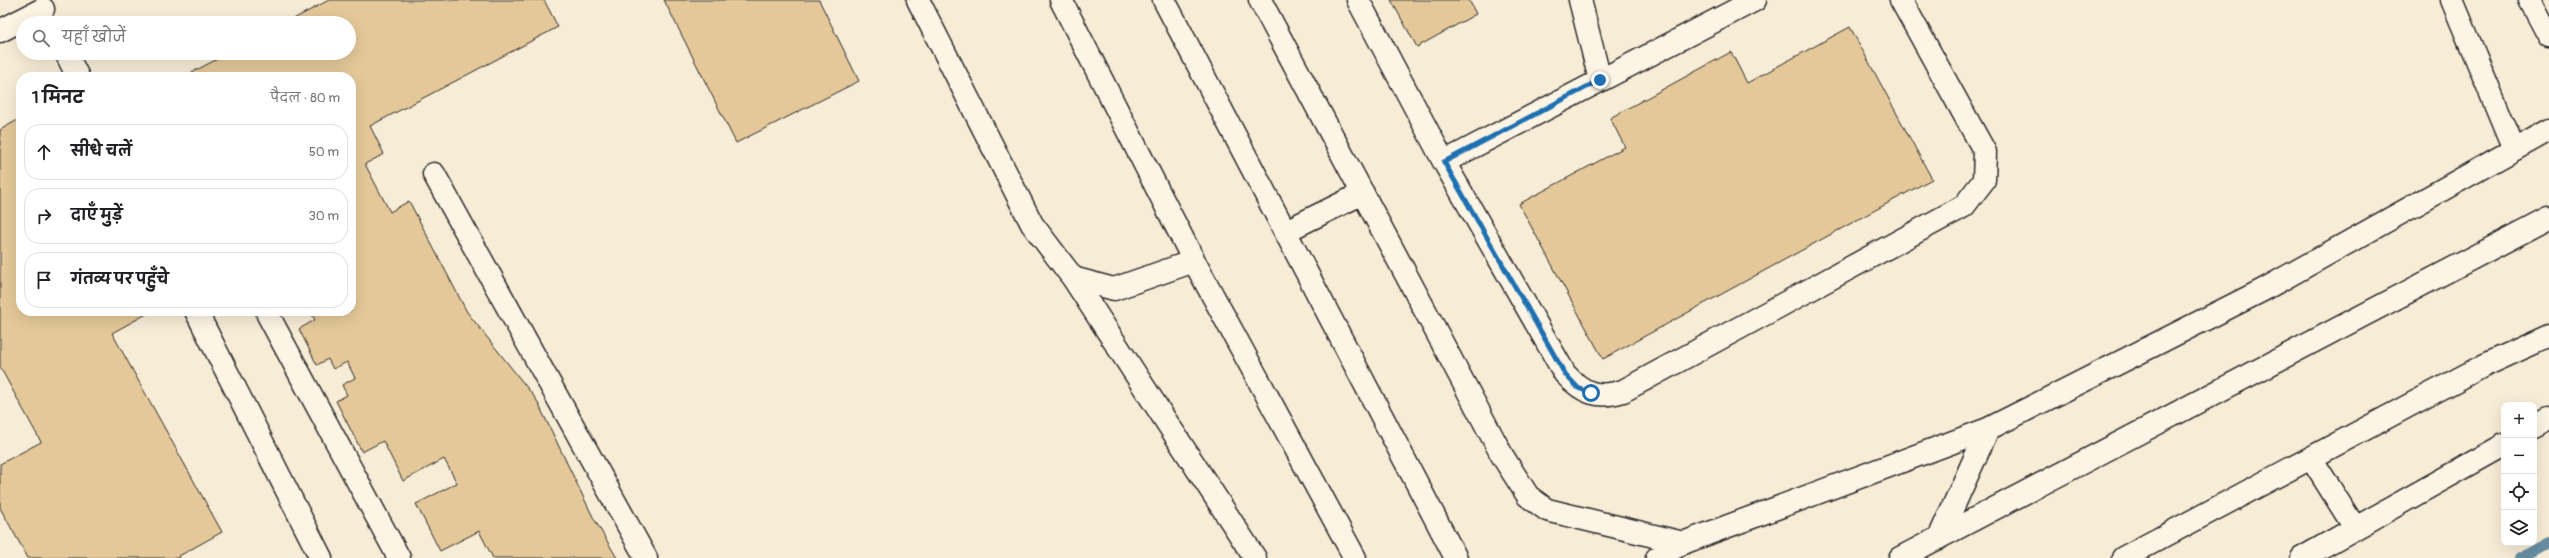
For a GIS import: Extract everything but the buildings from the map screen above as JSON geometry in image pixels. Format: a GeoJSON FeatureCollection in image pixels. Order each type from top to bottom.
{"type":"FeatureCollection","features":[{"type":"Feature","properties":{"kind":"street"},"geometry":{"type":"LineString","coordinates":[[918,0],[1032,224],[1073,278],[1255,558]]}},
{"type":"Feature","properties":{"kind":"street"},"geometry":{"type":"LineString","coordinates":[[1061,0],[1194,261],[1355,558]]}},
{"type":"Feature","properties":{"kind":"street"},"geometry":{"type":"LineString","coordinates":[[1164,0],[1456,558]]}},
{"type":"Feature","properties":{"kind":"street"},"geometry":{"type":"LineString","coordinates":[[1260,0],[1503,456],[1528,496],[1547,510],[1566,517],[1683,543]]}},
{"type":"Feature","properties":{"kind":"street"},"geometry":{"type":"LineString","coordinates":[[1358,0],[1444,162],[1565,374],[1578,388],[1606,397],[1623,392],[1964,206],[1984,180],[1985,152],[1901,0]]}},
{"type":"Feature","properties":{"kind":"street"},"geometry":{"type":"LineString","coordinates":[[1580,0],[1600,80]]}},
{"type":"Feature","properties":{"kind":"street"},"geometry":{"type":"LineString","coordinates":[[1444,162],[1755,0]]}},
{"type":"Feature","properties":{"kind":"street"},"geometry":{"type":"LineString","coordinates":[[2452,0],[2514,149]]}},
{"type":"Feature","properties":{"kind":"street"},"geometry":{"type":"LineString","coordinates":[[2530,0],[2549,36]]}},
{"type":"Feature","properties":{"kind":"street"},"geometry":{"type":"LineString","coordinates":[[33,16],[44,11]]}},
{"type":"Feature","properties":{"kind":"street"},"geometry":{"type":"LineString","coordinates":[[0,31],[16,24]]}},
{"type":"Feature","properties":{"kind":"street"},"geometry":{"type":"LineString","coordinates":[[70,60],[76,72]]}},
{"type":"Feature","properties":{"kind":"street"},"geometry":{"type":"LineString","coordinates":[[1657,558],[1683,543],[1988,429],[2263,290],[2549,130]]}},
{"type":"Feature","properties":{"kind":"street"},"geometry":{"type":"LineString","coordinates":[[434,174],[646,558]]}},
{"type":"Feature","properties":{"kind":"street"},"geometry":{"type":"LineString","coordinates":[[1286,231],[1363,193]]}},
{"type":"Feature","properties":{"kind":"street"},"geometry":{"type":"LineString","coordinates":[[1900,558],[2549,218]]}},
{"type":"Feature","properties":{"kind":"street"},"geometry":{"type":"LineString","coordinates":[[1073,278],[1114,289],[1194,261]]}},
{"type":"Feature","properties":{"kind":"street"},"geometry":{"type":"LineString","coordinates":[[199,316],[321,558]]}},
{"type":"Feature","properties":{"kind":"street"},"geometry":{"type":"LineString","coordinates":[[269,316],[399,558]]}},
{"type":"Feature","properties":{"kind":"street"},"geometry":{"type":"LineString","coordinates":[[2123,558],[2483,366],[2549,336]]}},
{"type":"Feature","properties":{"kind":"street"},"geometry":{"type":"LineString","coordinates":[[2537,426],[2549,420]]}},
{"type":"Feature","properties":{"kind":"street"},"geometry":{"type":"LineString","coordinates":[[1939,538],[1988,429]]}},
{"type":"Feature","properties":{"kind":"street"},"geometry":{"type":"LineString","coordinates":[[2302,558],[2501,447]]}},
{"type":"Feature","properties":{"kind":"street"},"geometry":{"type":"LineString","coordinates":[[2311,458],[2355,528]]}},
{"type":"Feature","properties":{"kind":"waterway"},"geometry":{"type":"LineString","coordinates":[[2520,558],[2549,542]]}},
{"type":"Feature","properties":{"kind":"route"},"geometry":{"type":"LineString","coordinates":[[1591,393],[1578,388],[1565,374],[1444,162],[1600,80]]}}]}
